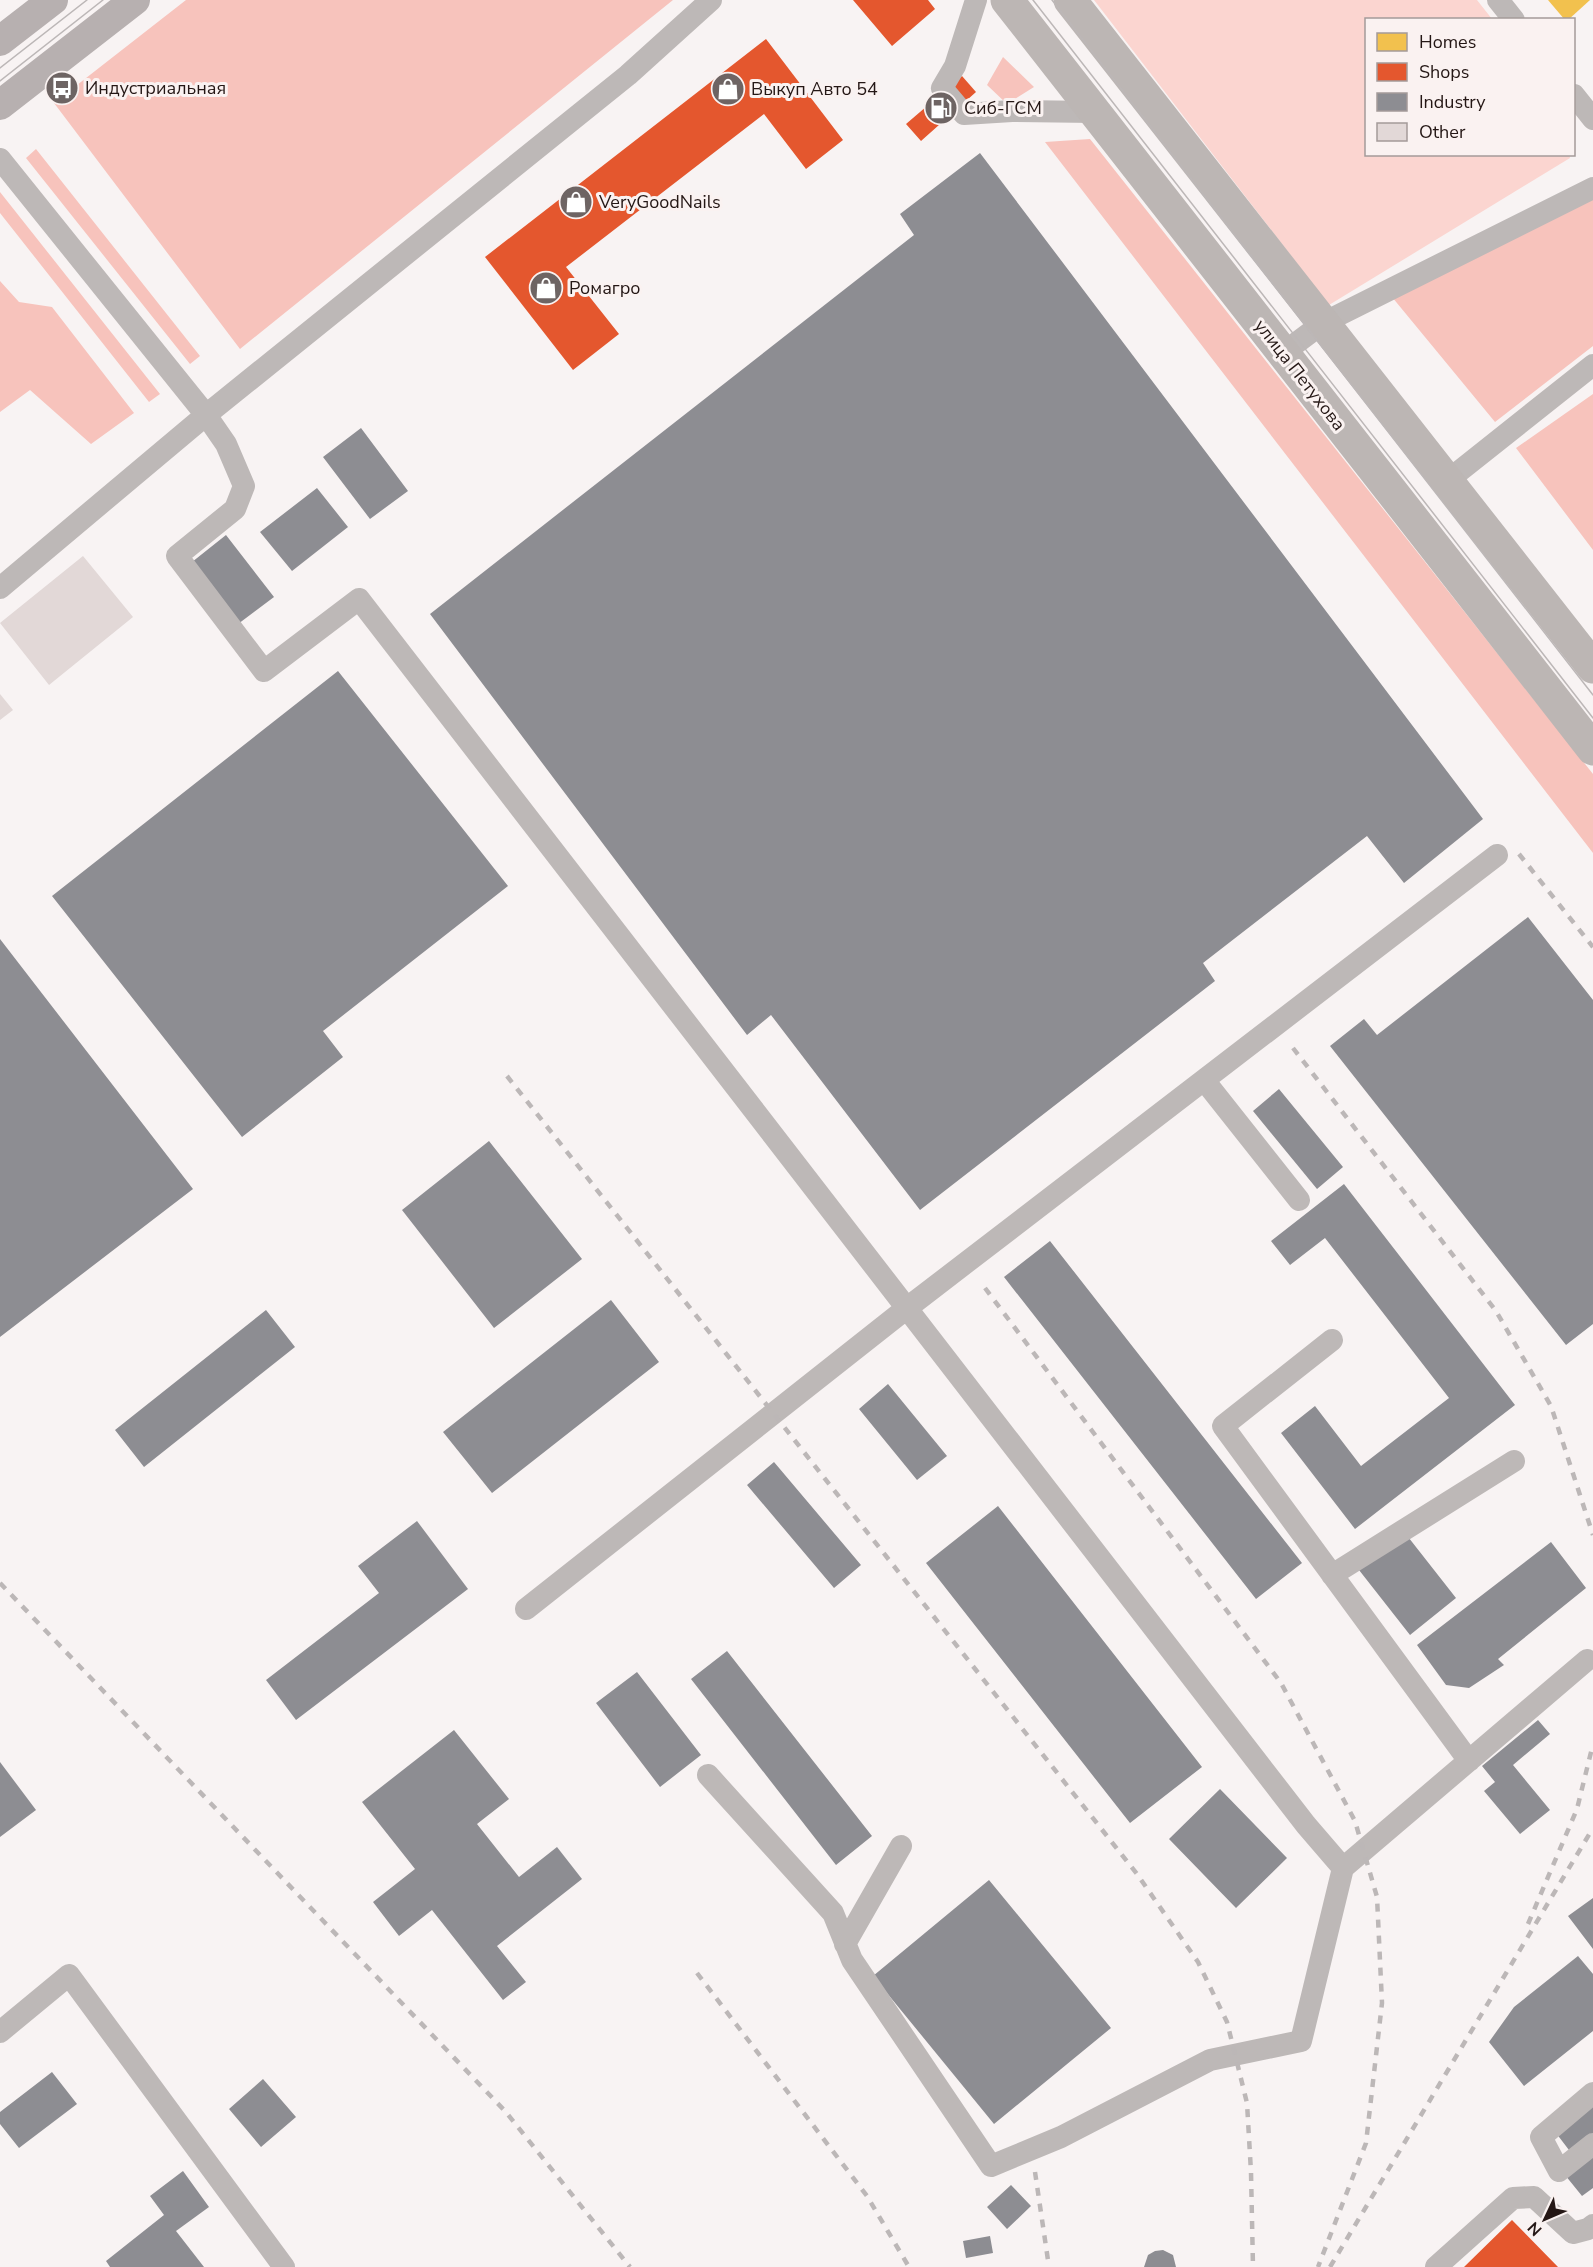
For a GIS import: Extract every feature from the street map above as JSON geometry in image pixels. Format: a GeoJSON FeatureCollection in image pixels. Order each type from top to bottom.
{"type":"FeatureCollection","features":[{"type":"Feature","properties":{"kind":"highway","name":"улица Петухова"},"geometry":{"type":"LineString","coordinates":[[1007,0],[1593,750]]}},
{"type":"Feature","properties":{"kind":"highway"},"geometry":{"type":"LineString","coordinates":[[1070,0],[1593,667]]}},
{"type":"Feature","properties":{"kind":"main road"},"geometry":{"type":"LineString","coordinates":[[0,41],[52,0]]}},
{"type":"Feature","properties":{"kind":"main road"},"geometry":{"type":"LineString","coordinates":[[0,105],[104,9],[135,0]]}},
{"type":"Feature","properties":{"kind":"street"},"geometry":{"type":"LineString","coordinates":[[0,588],[206,415],[628,75],[711,0]]}},
{"type":"Feature","properties":{"kind":"street"},"geometry":{"type":"LineString","coordinates":[[976,0],[955,66],[942,88],[964,114],[1012,111],[1095,112]]}},
{"type":"Feature","properties":{"kind":"street"},"geometry":{"type":"LineString","coordinates":[[1575,96],[1593,119]]}},
{"type":"Feature","properties":{"kind":"street"},"geometry":{"type":"LineString","coordinates":[[0,159],[206,415],[226,444],[244,486],[235,509],[177,556],[264,671],[359,599],[1306,1825],[1343,1868]]}},
{"type":"Feature","properties":{"kind":"street"},"geometry":{"type":"LineString","coordinates":[[1283,353],[1323,323],[1593,188]]}},
{"type":"Feature","properties":{"kind":"street"},"geometry":{"type":"LineString","coordinates":[[1447,481],[1593,365]]}},
{"type":"Feature","properties":{"kind":"street"},"geometry":{"type":"LineString","coordinates":[[526,1610],[907,1308],[1497,855]]}},
{"type":"Feature","properties":{"kind":"street"},"geometry":{"type":"LineString","coordinates":[[1204,1080],[1299,1200]]}},
{"type":"Feature","properties":{"kind":"street"},"geometry":{"type":"LineString","coordinates":[[1332,1340],[1223,1426],[1469,1761]]}},
{"type":"Feature","properties":{"kind":"street"},"geometry":{"type":"LineString","coordinates":[[1332,1575],[1514,1461]]}},
{"type":"Feature","properties":{"kind":"street"},"geometry":{"type":"LineString","coordinates":[[708,1775],[833,1913],[852,1960],[991,2166],[1061,2137],[1210,2060],[1301,2041],[1343,1868],[1587,1660]]}},
{"type":"Feature","properties":{"kind":"street"},"geometry":{"type":"LineString","coordinates":[[845,1944],[901,1846]]}},
{"type":"Feature","properties":{"kind":"street"},"geometry":{"type":"LineString","coordinates":[[0,2032],[69,1975],[284,2267]]}},
{"type":"Feature","properties":{"kind":"street"},"geometry":{"type":"LineString","coordinates":[[1593,2093],[1540,2137],[1559,2171],[1593,2144]]}},
{"type":"Feature","properties":{"kind":"street"},"geometry":{"type":"LineString","coordinates":[[1436,2267],[1513,2198],[1534,2197],[1573,2233],[1588,2229],[1593,2225]]}},
{"type":"Feature","properties":{"kind":"shaded area"},"geometry":{"type":"Polygon","coordinates":[[[186,0],[673,0],[240,349],[54,103],[186,0]]]}},
{"type":"Feature","properties":{"kind":"shaded area"},"geometry":{"type":"Polygon","coordinates":[[[1094,0],[1477,0],[1491,18],[1365,18],[1365,156],[1570,156],[1570,158],[1329,305],[1094,0]]]}},
{"type":"Feature","properties":{"kind":"shaded area"},"geometry":{"type":"Polygon","coordinates":[[[1003,57],[1034,87],[1007,104],[987,85],[1003,57]]]}},
{"type":"Feature","properties":{"kind":"shaded area"},"geometry":{"type":"Polygon","coordinates":[[[1090,139],[1593,774],[1593,853],[1045,142],[1090,139]]]}},
{"type":"Feature","properties":{"kind":"shaded area"},"geometry":{"type":"Polygon","coordinates":[[[36,149],[200,356],[190,364],[26,158],[36,149]]]}},
{"type":"Feature","properties":{"kind":"shaded area"},"geometry":{"type":"Polygon","coordinates":[[[0,192],[160,394],[149,402],[0,213],[0,192]]]}},
{"type":"Feature","properties":{"kind":"shaded area"},"geometry":{"type":"Polygon","coordinates":[[[1593,199],[1593,346],[1495,422],[1392,297],[1593,199]]]}},
{"type":"Feature","properties":{"kind":"shaded area"},"geometry":{"type":"Polygon","coordinates":[[[0,281],[19,302],[52,307],[134,413],[91,444],[30,390],[0,412],[0,281]]]}},
{"type":"Feature","properties":{"kind":"shaded area"},"geometry":{"type":"Polygon","coordinates":[[[1593,394],[1593,550],[1516,448],[1593,394]]]}},
{"type":"Feature","properties":{"kind":"building: Homes"},"geometry":{"type":"Polygon","coordinates":[[[1548,0],[1590,0],[1570,18],[1563,18],[1548,0]]]}},
{"type":"Feature","properties":{"kind":"building: Shops"},"geometry":{"type":"Polygon","coordinates":[[[853,0],[928,0],[935,9],[892,46],[853,0]]]}},
{"type":"Feature","properties":{"kind":"building: Shops"},"geometry":{"type":"Polygon","coordinates":[[[766,39],[843,140],[806,169],[764,114],[566,267],[619,334],[573,370],[485,257],[766,39]]]}},
{"type":"Feature","properties":{"kind":"building: Shops","name":"Сиб-ГСМ"},"geometry":{"type":"Polygon","coordinates":[[[962,76],[976,92],[921,141],[906,124],[962,76]]]}},
{"type":"Feature","properties":{"kind":"building: Shops"},"geometry":{"type":"Polygon","coordinates":[[[1512,2220],[1558,2267],[1464,2267],[1512,2220]]]}},
{"type":"Feature","properties":{"kind":"building: Industry"},"geometry":{"type":"Polygon","coordinates":[[[980,153],[1483,819],[1404,883],[1367,836],[1203,963],[1215,981],[920,1210],[771,1015],[747,1035],[430,614],[914,235],[900,214],[980,153]]]}},
{"type":"Feature","properties":{"kind":"building: Industry"},"geometry":{"type":"Polygon","coordinates":[[[361,428],[408,491],[370,519],[323,457],[361,428]]]}},
{"type":"Feature","properties":{"kind":"building: Industry"},"geometry":{"type":"Polygon","coordinates":[[[317,488],[348,527],[292,571],[260,532],[317,488]]]}},
{"type":"Feature","properties":{"kind":"building: Industry"},"geometry":{"type":"Polygon","coordinates":[[[226,535],[274,597],[234,627],[187,566],[226,535]]]}},
{"type":"Feature","properties":{"kind":"building: Industry"},"geometry":{"type":"Polygon","coordinates":[[[338,671],[508,886],[323,1031],[343,1057],[242,1137],[52,896],[338,671]]]}},
{"type":"Feature","properties":{"kind":"building: Industry"},"geometry":{"type":"Polygon","coordinates":[[[1528,917],[1593,1000],[1593,1324],[1566,1345],[1330,1046],[1364,1019],[1377,1035],[1528,917]]]}},
{"type":"Feature","properties":{"kind":"building: Industry"},"geometry":{"type":"Polygon","coordinates":[[[0,939],[193,1189],[0,1337],[0,939]]]}},
{"type":"Feature","properties":{"kind":"building: Industry"},"geometry":{"type":"Polygon","coordinates":[[[1279,1089],[1343,1167],[1317,1189],[1253,1111],[1279,1089]]]}},
{"type":"Feature","properties":{"kind":"building: Industry"},"geometry":{"type":"Polygon","coordinates":[[[489,1141],[582,1259],[494,1328],[402,1210],[489,1141]]]}},
{"type":"Feature","properties":{"kind":"building: Industry"},"geometry":{"type":"Polygon","coordinates":[[[1344,1184],[1515,1405],[1355,1529],[1281,1433],[1315,1406],[1361,1466],[1449,1398],[1325,1238],[1290,1265],[1271,1241],[1344,1184]]]}},
{"type":"Feature","properties":{"kind":"building: Industry"},"geometry":{"type":"Polygon","coordinates":[[[1050,1241],[1302,1563],[1256,1599],[1004,1277],[1050,1241]]]}},
{"type":"Feature","properties":{"kind":"building: Industry"},"geometry":{"type":"Polygon","coordinates":[[[611,1300],[659,1362],[492,1493],[443,1432],[611,1300]]]}},
{"type":"Feature","properties":{"kind":"building: Industry"},"geometry":{"type":"Polygon","coordinates":[[[266,1310],[295,1347],[144,1467],[115,1430],[266,1310]]]}},
{"type":"Feature","properties":{"kind":"building: Industry"},"geometry":{"type":"Polygon","coordinates":[[[888,1384],[947,1456],[917,1480],[859,1409],[888,1384]]]}},
{"type":"Feature","properties":{"kind":"building: Industry"},"geometry":{"type":"Polygon","coordinates":[[[774,1462],[861,1565],[834,1588],[747,1485],[774,1462]]]}},
{"type":"Feature","properties":{"kind":"building: Industry"},"geometry":{"type":"Polygon","coordinates":[[[998,1506],[1202,1767],[1130,1823],[926,1563],[998,1506]]]}},
{"type":"Feature","properties":{"kind":"building: Industry"},"geometry":{"type":"Polygon","coordinates":[[[417,1521],[468,1589],[296,1720],[266,1680],[379,1593],[358,1566],[417,1521]]]}},
{"type":"Feature","properties":{"kind":"building: Industry"},"geometry":{"type":"Polygon","coordinates":[[[1405,1533],[1456,1598],[1410,1635],[1359,1570],[1405,1533]]]}},
{"type":"Feature","properties":{"kind":"building: Industry"},"geometry":{"type":"Polygon","coordinates":[[[1551,1542],[1586,1588],[1498,1659],[1504,1665],[1469,1688],[1446,1685],[1417,1645],[1551,1542]]]}},
{"type":"Feature","properties":{"kind":"building: Industry"},"geometry":{"type":"Polygon","coordinates":[[[727,1651],[872,1836],[836,1865],[691,1679],[727,1651]]]}},
{"type":"Feature","properties":{"kind":"building: Industry"},"geometry":{"type":"Polygon","coordinates":[[[637,1672],[701,1755],[660,1787],[596,1703],[637,1672]]]}},
{"type":"Feature","properties":{"kind":"building: Industry"},"geometry":{"type":"Polygon","coordinates":[[[1538,1720],[1550,1734],[1513,1765],[1550,1810],[1520,1834],[1484,1791],[1495,1782],[1482,1766],[1538,1720]]]}},
{"type":"Feature","properties":{"kind":"building: Industry"},"geometry":{"type":"Polygon","coordinates":[[[454,1730],[509,1799],[477,1824],[519,1877],[557,1847],[582,1879],[497,1946],[526,1982],[503,2000],[432,1910],[399,1936],[373,1902],[415,1869],[362,1802],[454,1730]]]}},
{"type":"Feature","properties":{"kind":"building: Industry"},"geometry":{"type":"Polygon","coordinates":[[[0,1762],[36,1810],[0,1837],[0,1762]]]}},
{"type":"Feature","properties":{"kind":"building: Industry"},"geometry":{"type":"Polygon","coordinates":[[[1220,1789],[1287,1858],[1236,1908],[1169,1839],[1220,1789]]]}},
{"type":"Feature","properties":{"kind":"building: Industry"},"geometry":{"type":"Polygon","coordinates":[[[989,1880],[1111,2028],[994,2124],[873,1976],[989,1880]]]}},
{"type":"Feature","properties":{"kind":"building: Industry"},"geometry":{"type":"Polygon","coordinates":[[[1593,1898],[1593,1949],[1568,1916],[1593,1898]]]}},
{"type":"Feature","properties":{"kind":"building: Industry"},"geometry":{"type":"Polygon","coordinates":[[[1578,1956],[1593,1974],[1593,2031],[1524,2086],[1489,2042],[1514,2007],[1578,1956]]]}},
{"type":"Feature","properties":{"kind":"building: Industry"},"geometry":{"type":"Polygon","coordinates":[[[52,2072],[77,2104],[19,2148],[0,2124],[0,2112],[52,2072]]]}},
{"type":"Feature","properties":{"kind":"building: Industry"},"geometry":{"type":"Polygon","coordinates":[[[263,2079],[296,2117],[261,2147],[229,2109],[263,2079]]]}},
{"type":"Feature","properties":{"kind":"building: Industry"},"geometry":{"type":"Polygon","coordinates":[[[1593,2104],[1593,2137],[1572,2154],[1556,2133],[1593,2104]]]}},
{"type":"Feature","properties":{"kind":"building: Industry"},"geometry":{"type":"Polygon","coordinates":[[[1593,2153],[1593,2188],[1582,2196],[1565,2175],[1593,2153]]]}},
{"type":"Feature","properties":{"kind":"building: Industry"},"geometry":{"type":"Polygon","coordinates":[[[183,2171],[209,2207],[176,2231],[204,2267],[110,2267],[106,2261],[164,2215],[150,2196],[183,2171]]]}},
{"type":"Feature","properties":{"kind":"building: Industry"},"geometry":{"type":"Polygon","coordinates":[[[1011,2185],[1031,2206],[1007,2229],[987,2207],[1011,2185]]]}},
{"type":"Feature","properties":{"kind":"building: Industry"},"geometry":{"type":"Polygon","coordinates":[[[990,2236],[993,2253],[966,2258],[963,2241],[990,2236]]]}},
{"type":"Feature","properties":{"kind":"building: Industry"},"geometry":{"type":"Polygon","coordinates":[[[1163,2250],[1173,2255],[1176,2267],[1144,2267],[1148,2255],[1163,2250]]]}},
{"type":"Feature","properties":{"kind":"building: Other"},"geometry":{"type":"Polygon","coordinates":[[[83,556],[133,617],[49,685],[0,623],[83,556]]]}},
{"type":"Feature","properties":{"kind":"building: Other"},"geometry":{"type":"Polygon","coordinates":[[[0,694],[13,710],[0,720],[0,694]]]}},
{"type":"Feature","properties":{"kind":"tram line"},"geometry":{"type":"LineString","coordinates":[[0,68],[87,0]]}},
{"type":"Feature","properties":{"kind":"tram line"},"geometry":{"type":"LineString","coordinates":[[0,81],[103,0]]}},
{"type":"Feature","properties":{"kind":"tram line"},"geometry":{"type":"LineString","coordinates":[[1033,0],[1593,718]]}},
{"type":"Feature","properties":{"kind":"tram line"},"geometry":{"type":"LineString","coordinates":[[1052,0],[1593,695]]}},
{"type":"Feature","properties":{"kind":"railway"},"geometry":{"type":"LineString","coordinates":[[1519,854],[1593,947]]}},
{"type":"Feature","properties":{"kind":"railway"},"geometry":{"type":"LineString","coordinates":[[1293,1048],[1496,1311],[1551,1406],[1593,1535]]}},
{"type":"Feature","properties":{"kind":"railway"},"geometry":{"type":"LineString","coordinates":[[507,1076],[1137,1874],[1198,1962],[1227,2022],[1247,2103],[1253,2267]]}},
{"type":"Feature","properties":{"kind":"railway"},"geometry":{"type":"LineString","coordinates":[[985,1288],[1281,1683],[1355,1821],[1377,1897],[1382,2003],[1366,2143],[1318,2267]]}},
{"type":"Feature","properties":{"kind":"railway"},"geometry":{"type":"LineString","coordinates":[[0,1583],[505,2111],[630,2267]]}},
{"type":"Feature","properties":{"kind":"railway"},"geometry":{"type":"LineString","coordinates":[[1528,1924],[1577,1809],[1593,1744]]}},
{"type":"Feature","properties":{"kind":"railway"},"geometry":{"type":"LineString","coordinates":[[1330,2267],[1593,1828]]}},
{"type":"Feature","properties":{"kind":"railway"},"geometry":{"type":"LineString","coordinates":[[697,1973],[867,2196],[909,2267]]}},
{"type":"Feature","properties":{"kind":"railway"},"geometry":{"type":"LineString","coordinates":[[1035,2172],[1049,2267]]}},
{"type":"Feature","properties":{"kind":"place","name":"Индустриальная"},"geometry":{"type":"Point","coordinates":[62,88]}},
{"type":"Feature","properties":{"kind":"place","name":"Выкуп Авто 54"},"geometry":{"type":"Point","coordinates":[728,89]}},
{"type":"Feature","properties":{"kind":"place","name":"Сиб-ГСМ"},"geometry":{"type":"Point","coordinates":[941,108]}},
{"type":"Feature","properties":{"kind":"place","name":"VeryGoodNails"},"geometry":{"type":"Point","coordinates":[576,202]}},
{"type":"Feature","properties":{"kind":"place","name":"Ромагро"},"geometry":{"type":"Point","coordinates":[546,288]}}]}
